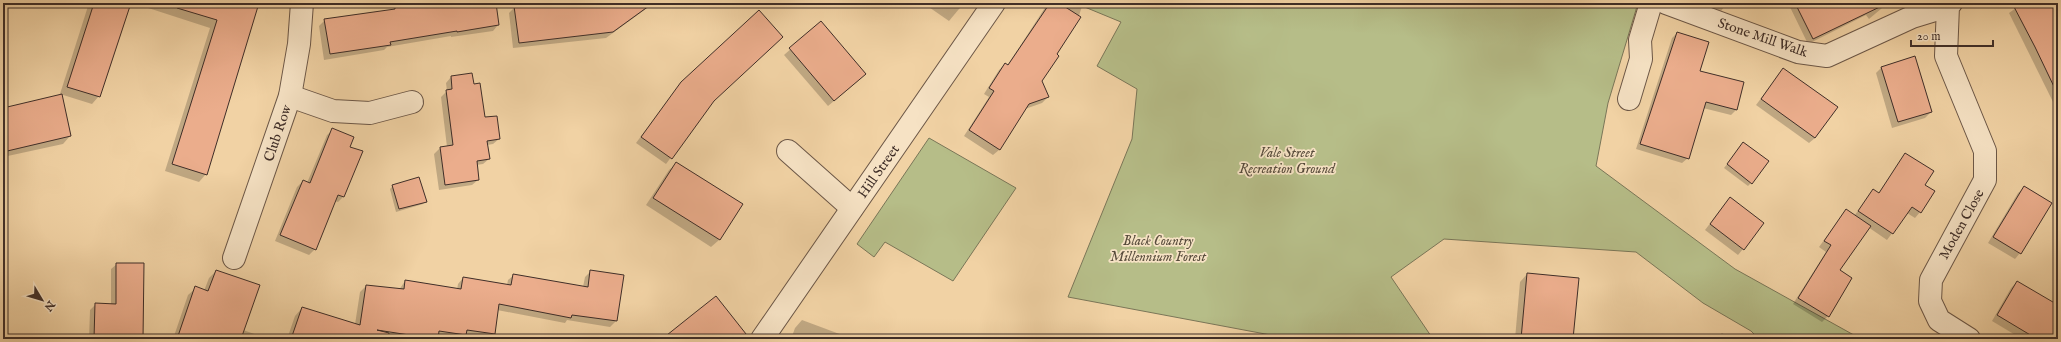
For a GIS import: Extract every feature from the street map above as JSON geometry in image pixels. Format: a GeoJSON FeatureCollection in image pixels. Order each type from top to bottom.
{"type":"FeatureCollection","features":[{"type":"Feature","properties":{"kind":"street","name":"Club Row"},"geometry":{"type":"LineString","coordinates":[[234,258],[290,96],[299,44],[302,3]]}},
{"type":"Feature","properties":{"kind":"street","name":"Hill Street"},"geometry":{"type":"LineString","coordinates":[[762,339],[994,3]]}},
{"type":"Feature","properties":{"kind":"street"},"geometry":{"type":"LineString","coordinates":[[1629,99],[1640,59],[1640,40],[1651,3]]}},
{"type":"Feature","properties":{"kind":"street","name":"Stone Mill Walk"},"geometry":{"type":"LineString","coordinates":[[1666,3],[1798,52],[1827,56],[1912,17],[1950,5]]}},
{"type":"Feature","properties":{"kind":"street","name":"Moden Close"},"geometry":{"type":"LineString","coordinates":[[1950,5],[1946,56],[1985,151],[1985,180],[1931,280],[1930,301],[1939,320],[1969,339]]}},
{"type":"Feature","properties":{"kind":"street"},"geometry":{"type":"LineString","coordinates":[[290,96],[333,111],[370,113],[412,102]]}},
{"type":"Feature","properties":{"kind":"street"},"geometry":{"type":"LineString","coordinates":[[788,152],[852,208]]}},
{"type":"Feature","properties":{"kind":"green space","name":"Vale Street Recreation Ground"},"geometry":{"type":"Polygon","coordinates":[[[1075,3],[1638,3],[1608,103],[1596,166],[1735,269],[1861,339],[1759,339],[1751,331],[1703,303],[1636,252],[1444,239],[1391,277],[1433,339],[1292,339],[1068,297],[1132,139],[1137,89],[1097,66],[1121,22],[1075,3]]]}},
{"type":"Feature","properties":{"kind":"green space"},"geometry":{"type":"Polygon","coordinates":[[[929,138],[1016,188],[953,281],[885,242],[874,257],[857,244],[929,138]]]}},
{"type":"Feature","properties":{"kind":"building"},"geometry":{"type":"Polygon","coordinates":[[[94,3],[131,3],[100,97],[67,87],[94,3]]]}},
{"type":"Feature","properties":{"kind":"building"},"geometry":{"type":"Polygon","coordinates":[[[178,3],[259,3],[207,175],[172,164],[217,20],[177,8],[178,3]]]}},
{"type":"Feature","properties":{"kind":"building"},"geometry":{"type":"Polygon","coordinates":[[[411,3],[496,3],[499,25],[390,42],[391,45],[330,54],[324,19],[395,9],[395,6],[411,3]]]}},
{"type":"Feature","properties":{"kind":"building"},"geometry":{"type":"Polygon","coordinates":[[[539,3],[653,3],[613,32],[519,43],[514,6],[539,3]]]}},
{"type":"Feature","properties":{"kind":"building"},"geometry":{"type":"Polygon","coordinates":[[[1050,3],[1059,3],[1081,17],[1057,54],[1059,56],[1042,81],[1049,97],[1029,104],[1000,150],[969,130],[994,91],[989,88],[1005,63],[1008,65],[1050,3]]]}},
{"type":"Feature","properties":{"kind":"building"},"geometry":{"type":"Polygon","coordinates":[[[1795,3],[1888,3],[1813,39],[1795,3]]]}},
{"type":"Feature","properties":{"kind":"building"},"geometry":{"type":"Polygon","coordinates":[[[2012,3],[2058,3],[2058,95],[2035,47],[2012,3]]]}},
{"type":"Feature","properties":{"kind":"building"},"geometry":{"type":"Polygon","coordinates":[[[759,10],[783,37],[714,101],[672,159],[641,137],[681,82],[759,10]]]}},
{"type":"Feature","properties":{"kind":"building"},"geometry":{"type":"Polygon","coordinates":[[[821,21],[866,74],[834,101],[789,48],[821,21]]]}},
{"type":"Feature","properties":{"kind":"building"},"geometry":{"type":"Polygon","coordinates":[[[1677,32],[1709,42],[1700,71],[1744,82],[1737,110],[1706,102],[1689,159],[1640,144],[1677,32]]]}},
{"type":"Feature","properties":{"kind":"building"},"geometry":{"type":"Polygon","coordinates":[[[1915,56],[1932,112],[1898,122],[1881,67],[1915,56]]]}},
{"type":"Feature","properties":{"kind":"building"},"geometry":{"type":"Polygon","coordinates":[[[1783,68],[1838,107],[1815,138],[1761,99],[1783,68]]]}},
{"type":"Feature","properties":{"kind":"building"},"geometry":{"type":"Polygon","coordinates":[[[472,73],[474,84],[480,83],[485,117],[497,116],[500,139],[487,141],[490,159],[477,161],[479,180],[445,185],[440,147],[453,145],[446,90],[452,89],[451,76],[472,73]]]}},
{"type":"Feature","properties":{"kind":"building"},"geometry":{"type":"Polygon","coordinates":[[[62,94],[71,136],[3,152],[3,108],[62,94]]]}},
{"type":"Feature","properties":{"kind":"building"},"geometry":{"type":"Polygon","coordinates":[[[332,128],[354,137],[350,147],[363,151],[344,197],[338,195],[316,250],[280,235],[303,180],[310,183],[332,128]]]}},
{"type":"Feature","properties":{"kind":"building"},"geometry":{"type":"Polygon","coordinates":[[[1743,142],[1769,161],[1752,184],[1727,164],[1743,142]]]}},
{"type":"Feature","properties":{"kind":"building"},"geometry":{"type":"Polygon","coordinates":[[[1905,153],[1934,171],[1925,185],[1935,191],[1921,213],[1912,207],[1893,234],[1858,211],[1873,189],[1879,193],[1905,153]]]}},
{"type":"Feature","properties":{"kind":"building"},"geometry":{"type":"Polygon","coordinates":[[[676,162],[743,204],[720,240],[653,198],[676,162]]]}},
{"type":"Feature","properties":{"kind":"building"},"geometry":{"type":"Polygon","coordinates":[[[419,177],[427,202],[399,209],[392,185],[419,177]]]}},
{"type":"Feature","properties":{"kind":"building"},"geometry":{"type":"Polygon","coordinates":[[[2024,186],[2052,203],[2021,254],[1993,237],[2024,186]]]}},
{"type":"Feature","properties":{"kind":"building"},"geometry":{"type":"Polygon","coordinates":[[[1730,197],[1764,223],[1744,250],[1710,224],[1730,197]]]}},
{"type":"Feature","properties":{"kind":"building"},"geometry":{"type":"Polygon","coordinates":[[[1846,209],[1871,226],[1840,270],[1852,278],[1829,317],[1798,298],[1831,245],[1824,241],[1846,209]]]}},
{"type":"Feature","properties":{"kind":"building"},"geometry":{"type":"Polygon","coordinates":[[[116,263],[144,263],[143,339],[94,339],[95,303],[116,304],[116,263]]]}},
{"type":"Feature","properties":{"kind":"building"},"geometry":{"type":"Polygon","coordinates":[[[216,270],[260,285],[241,339],[177,339],[195,286],[208,291],[216,270]]]}},
{"type":"Feature","properties":{"kind":"building"},"geometry":{"type":"Polygon","coordinates":[[[590,270],[624,275],[617,321],[572,315],[571,318],[499,304],[495,334],[467,330],[466,335],[439,331],[438,339],[435,339],[377,330],[389,333],[388,339],[291,339],[302,307],[360,325],[366,285],[404,289],[405,280],[461,289],[463,277],[511,285],[513,274],[588,287],[590,270]]]}},
{"type":"Feature","properties":{"kind":"building"},"geometry":{"type":"Polygon","coordinates":[[[1527,273],[1579,278],[1573,339],[1521,339],[1527,273]]]}},
{"type":"Feature","properties":{"kind":"building"},"geometry":{"type":"Polygon","coordinates":[[[2017,281],[2058,305],[2058,326],[2051,339],[2037,339],[1997,315],[2017,281]]]}},
{"type":"Feature","properties":{"kind":"building"},"geometry":{"type":"Polygon","coordinates":[[[716,296],[750,339],[662,339],[692,315],[716,296]]]}},
{"type":"Feature","properties":{"kind":"park label","name":"Black Country Millennium Forest"},"geometry":{"type":"Point","coordinates":[1158,248]}}]}
